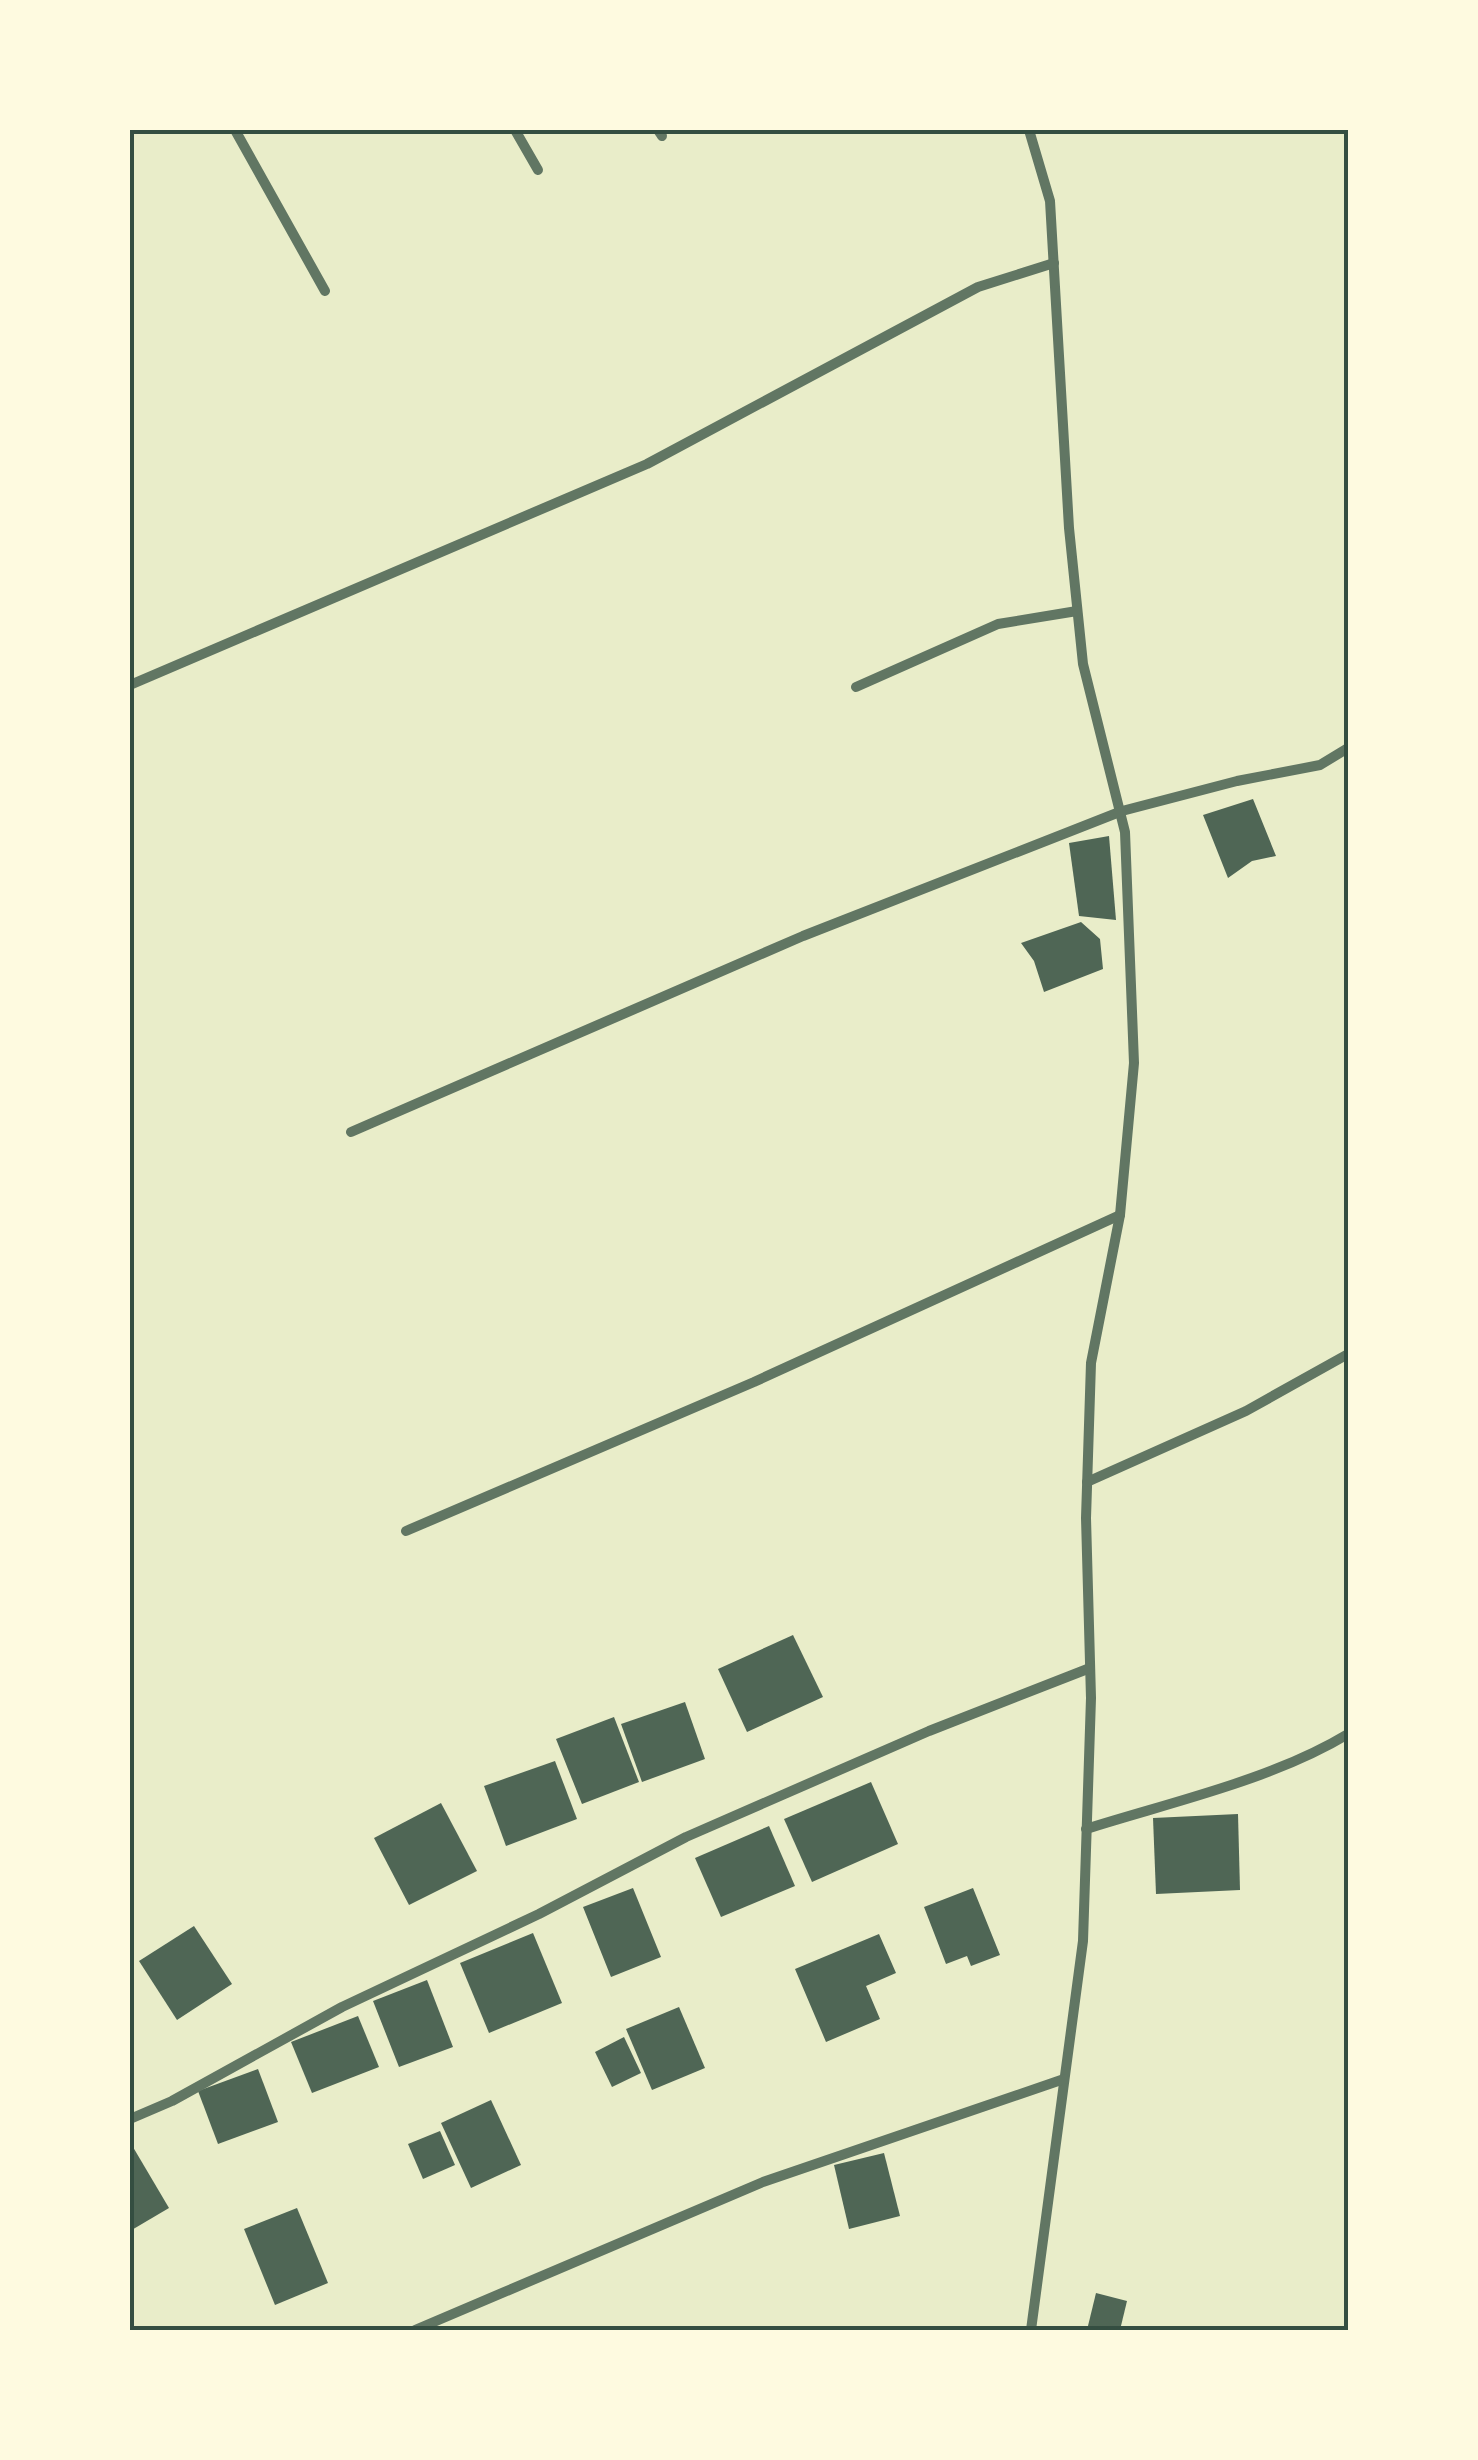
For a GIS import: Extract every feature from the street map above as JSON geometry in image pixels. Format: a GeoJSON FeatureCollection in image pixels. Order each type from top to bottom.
{"type":"FeatureCollection","features":[{"type":"Feature","properties":{"kind":"street"},"geometry":{"type":"LineString","coordinates":[[235,130],[326,291]]}},
{"type":"Feature","properties":{"kind":"street"},"geometry":{"type":"LineString","coordinates":[[515,130],[538,170]]}},
{"type":"Feature","properties":{"kind":"street"},"geometry":{"type":"LineString","coordinates":[[1029,130],[1050,201],[1083,664],[1122,811],[1134,1063],[1120,1216],[1091,1363],[1087,1482],[1090,1668],[1083,1941],[1031,2330]]}},
{"type":"Feature","properties":{"kind":"street"},"geometry":{"type":"LineString","coordinates":[[130,686],[648,464],[978,287],[1054,263]]}},
{"type":"Feature","properties":{"kind":"street"},"geometry":{"type":"LineString","coordinates":[[856,687],[998,624],[1077,610]]}},
{"type":"Feature","properties":{"kind":"street"},"geometry":{"type":"LineString","coordinates":[[350,1132],[803,936],[1122,811],[1237,781],[1320,765],[1348,748]]}},
{"type":"Feature","properties":{"kind":"street"},"geometry":{"type":"LineString","coordinates":[[406,1530],[754,1382],[1120,1216]]}},
{"type":"Feature","properties":{"kind":"street"},"geometry":{"type":"LineString","coordinates":[[1087,1482],[1246,1411],[1348,1354]]}},
{"type":"Feature","properties":{"kind":"street"},"geometry":{"type":"LineString","coordinates":[[130,2119],[172,2101],[342,2008],[539,1914],[686,1837],[930,1730],[1090,1668]]}},
{"type":"Feature","properties":{"kind":"street"},"geometry":{"type":"LineString","coordinates":[[1086,1828],[1254,1776],[1330,1746],[1348,1734]]}},
{"type":"Feature","properties":{"kind":"street"},"geometry":{"type":"LineString","coordinates":[[415,2330],[763,2182],[1064,2079]]}},
{"type":"Feature","properties":{"kind":"building"},"geometry":{"type":"Polygon","coordinates":[[[1253,799],[1276,856],[1252,861],[1228,878],[1203,815],[1253,799]]]}},
{"type":"Feature","properties":{"kind":"building"},"geometry":{"type":"Polygon","coordinates":[[[1109,836],[1116,920],[1079,916],[1069,843],[1109,836]]]}},
{"type":"Feature","properties":{"kind":"building"},"geometry":{"type":"Polygon","coordinates":[[[1081,922],[1100,939],[1103,969],[1044,992],[1034,961],[1021,943],[1081,922]]]}},
{"type":"Feature","properties":{"kind":"building"},"geometry":{"type":"Polygon","coordinates":[[[793,1635],[823,1697],[747,1732],[718,1669],[793,1635]]]}},
{"type":"Feature","properties":{"kind":"building"},"geometry":{"type":"Polygon","coordinates":[[[685,1702],[705,1759],[642,1782],[621,1724],[685,1702]]]}},
{"type":"Feature","properties":{"kind":"building"},"geometry":{"type":"Polygon","coordinates":[[[614,1717],[639,1782],[582,1804],[556,1739],[614,1717]]]}},
{"type":"Feature","properties":{"kind":"building"},"geometry":{"type":"Polygon","coordinates":[[[555,1761],[577,1819],[506,1846],[484,1786],[555,1761]]]}},
{"type":"Feature","properties":{"kind":"building"},"geometry":{"type":"Polygon","coordinates":[[[871,1782],[898,1844],[812,1882],[784,1819],[871,1782]]]}},
{"type":"Feature","properties":{"kind":"building"},"geometry":{"type":"Polygon","coordinates":[[[441,1803],[477,1871],[409,1905],[374,1838],[441,1803]]]}},
{"type":"Feature","properties":{"kind":"building"},"geometry":{"type":"Polygon","coordinates":[[[1238,1814],[1240,1890],[1156,1894],[1153,1818],[1238,1814]]]}},
{"type":"Feature","properties":{"kind":"building"},"geometry":{"type":"Polygon","coordinates":[[[769,1826],[795,1886],[721,1917],[695,1858],[769,1826]]]}},
{"type":"Feature","properties":{"kind":"building"},"geometry":{"type":"Polygon","coordinates":[[[633,1888],[661,1957],[611,1977],[583,1907],[633,1888]]]}},
{"type":"Feature","properties":{"kind":"building"},"geometry":{"type":"Polygon","coordinates":[[[973,1888],[1000,1955],[971,1966],[967,1956],[946,1964],[924,1907],[973,1888]]]}},
{"type":"Feature","properties":{"kind":"building"},"geometry":{"type":"Polygon","coordinates":[[[194,1926],[232,1984],[177,2020],[139,1961],[194,1926]]]}},
{"type":"Feature","properties":{"kind":"building"},"geometry":{"type":"Polygon","coordinates":[[[533,1933],[562,2003],[489,2033],[460,1963],[533,1933]]]}},
{"type":"Feature","properties":{"kind":"building"},"geometry":{"type":"Polygon","coordinates":[[[879,1934],[896,1973],[866,1986],[880,2019],[826,2042],[795,1969],[879,1934]]]}},
{"type":"Feature","properties":{"kind":"building"},"geometry":{"type":"Polygon","coordinates":[[[427,1980],[453,2047],[399,2067],[373,2001],[427,1980]]]}},
{"type":"Feature","properties":{"kind":"building"},"geometry":{"type":"Polygon","coordinates":[[[679,2007],[705,2068],[652,2090],[626,2029],[679,2007]]]}},
{"type":"Feature","properties":{"kind":"building"},"geometry":{"type":"Polygon","coordinates":[[[358,2016],[379,2067],[312,2093],[291,2042],[358,2016]]]}},
{"type":"Feature","properties":{"kind":"building"},"geometry":{"type":"Polygon","coordinates":[[[624,2037],[641,2073],[612,2087],[595,2052],[624,2037]]]}},
{"type":"Feature","properties":{"kind":"building"},"geometry":{"type":"Polygon","coordinates":[[[258,2069],[278,2122],[218,2144],[198,2091],[258,2069]]]}},
{"type":"Feature","properties":{"kind":"building"},"geometry":{"type":"Polygon","coordinates":[[[491,2100],[521,2165],[471,2188],[441,2123],[491,2100]]]}},
{"type":"Feature","properties":{"kind":"building"},"geometry":{"type":"Polygon","coordinates":[[[440,2131],[455,2165],[423,2179],[408,2144],[440,2131]]]}},
{"type":"Feature","properties":{"kind":"building"},"geometry":{"type":"Polygon","coordinates":[[[130,2142],[169,2208],[130,2231],[130,2142]]]}},
{"type":"Feature","properties":{"kind":"building"},"geometry":{"type":"Polygon","coordinates":[[[884,2153],[900,2216],[849,2229],[834,2165],[884,2153]]]}},
{"type":"Feature","properties":{"kind":"building"},"geometry":{"type":"Polygon","coordinates":[[[297,2208],[328,2283],[275,2305],[244,2229],[297,2208]]]}},
{"type":"Feature","properties":{"kind":"building"},"geometry":{"type":"Polygon","coordinates":[[[1096,2293],[1127,2301],[1120,2330],[1087,2330],[1096,2293]]]}}]}
